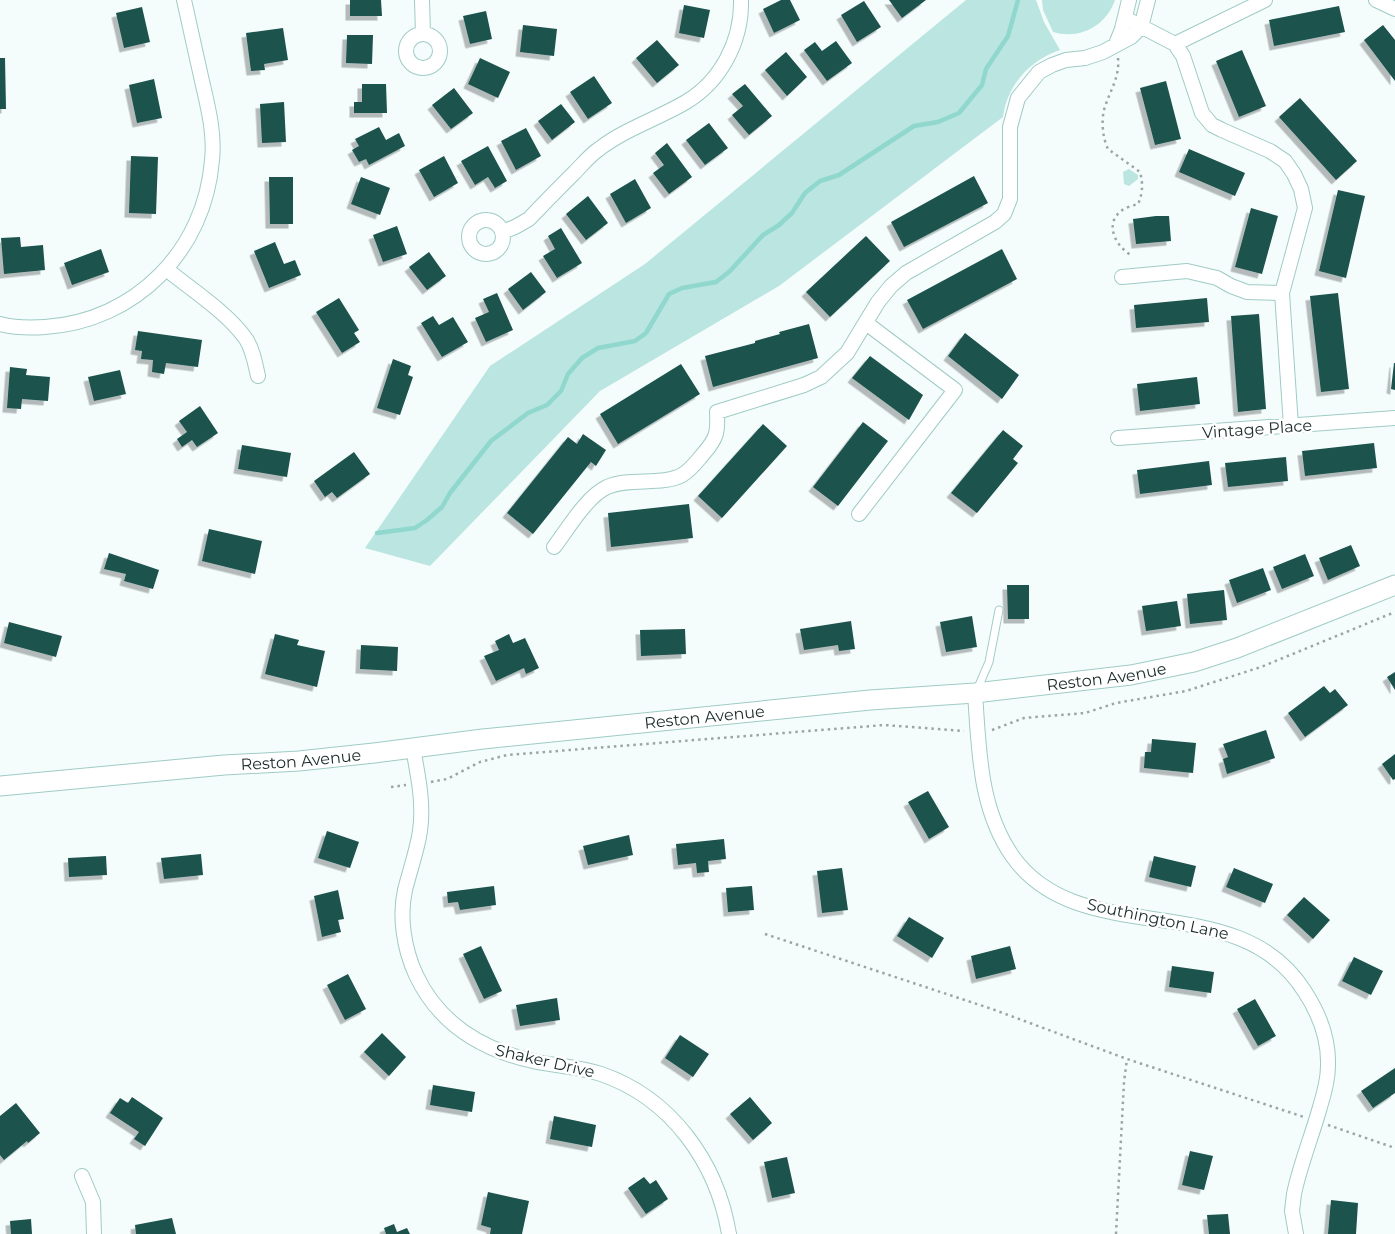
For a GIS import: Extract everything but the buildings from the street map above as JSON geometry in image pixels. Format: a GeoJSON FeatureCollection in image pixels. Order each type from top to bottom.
{"type":"FeatureCollection","features":[{"type":"Feature","properties":{"kind":"street"},"geometry":{"type":"LineString","coordinates":[[0,324],[31,328],[60,326],[108,312],[128,301],[166,269],[195,227],[204,205],[210,181],[212,134],[184,0]]}},
{"type":"Feature","properties":{"kind":"street"},"geometry":{"type":"LineString","coordinates":[[422,0],[423,34]]}},
{"type":"Feature","properties":{"kind":"street"},"geometry":{"type":"LineString","coordinates":[[502,232],[529,219],[598,149],[613,139],[686,102],[710,83],[722,68],[731,50],[738,31],[741,0]]}},
{"type":"Feature","properties":{"kind":"street"},"geometry":{"type":"LineString","coordinates":[[1116,44],[1129,0]]}},
{"type":"Feature","properties":{"kind":"street"},"geometry":{"type":"LineString","coordinates":[[554,547],[593,496],[606,488],[619,483],[670,479],[681,476],[690,470],[714,441],[718,429],[717,412],[804,385],[821,377],[847,353],[884,294],[906,273],[995,222],[1004,214],[1010,199],[1010,127],[1018,98],[1039,72],[1066,60],[1085,58],[1103,52],[1131,37],[1141,27],[1148,0]]}},
{"type":"Feature","properties":{"kind":"street"},"geometry":{"type":"LineString","coordinates":[[1175,44],[1264,0]]}},
{"type":"Feature","properties":{"kind":"street"},"geometry":{"type":"LineString","coordinates":[[1376,0],[1395,9]]}},
{"type":"Feature","properties":{"kind":"street"},"geometry":{"type":"LineString","coordinates":[[1125,18],[1175,44],[1183,56],[1202,112],[1212,125],[1270,151],[1285,162],[1294,174],[1301,189],[1305,208],[1282,293],[1291,426]]}},
{"type":"Feature","properties":{"kind":"street"},"geometry":{"type":"LineString","coordinates":[[166,269],[235,326],[249,344],[258,376]]}},
{"type":"Feature","properties":{"kind":"street"},"geometry":{"type":"LineString","coordinates":[[1122,277],[1187,271],[1217,278],[1246,292],[1282,293]]}},
{"type":"Feature","properties":{"kind":"street"},"geometry":{"type":"LineString","coordinates":[[859,514],[955,390],[866,323]]}},
{"type":"Feature","properties":{"kind":"street","name":"Vintage Place"},"geometry":{"type":"LineString","coordinates":[[1118,438],[1395,418]]}},
{"type":"Feature","properties":{"kind":"street","name":"Reston Avenue"},"geometry":{"type":"LineString","coordinates":[[0,786],[215,766],[299,761],[483,739],[870,700],[976,693],[1130,675],[1194,662],[1237,648],[1395,586]]}},
{"type":"Feature","properties":{"kind":"street","name":"Southington Lane"},"geometry":{"type":"LineString","coordinates":[[976,693],[981,770],[986,796],[1001,834],[1013,856],[1027,873],[1040,884],[1065,897],[1113,912],[1215,929],[1237,936],[1272,955],[1294,976],[1315,1007],[1323,1026],[1328,1068],[1325,1090],[1294,1194],[1292,1211],[1296,1234]]}},
{"type":"Feature","properties":{"kind":"street","name":"Shaker Drive"},"geometry":{"type":"LineString","coordinates":[[413,748],[420,784],[422,808],[420,832],[405,891],[403,910],[404,931],[416,974],[431,1000],[445,1016],[471,1038],[490,1048],[516,1058],[600,1074],[638,1090],[676,1123],[696,1147],[709,1169],[718,1190],[729,1234]]}},
{"type":"Feature","properties":{"kind":"street"},"geometry":{"type":"LineString","coordinates":[[82,1176],[93,1202],[94,1234]]}},
{"type":"Feature","properties":{"kind":"lane"},"geometry":{"type":"LineString","coordinates":[[976,693],[989,662],[999,610]]}},
{"type":"Feature","properties":{"kind":"path"},"geometry":{"type":"LineString","coordinates":[[1116,44],[1119,65],[1117,77],[1104,112],[1104,134],[1108,149],[1140,172],[1141,176],[1142,194],[1138,204],[1116,215],[1114,222],[1113,232],[1119,246],[1131,255]]}},
{"type":"Feature","properties":{"kind":"path"},"geometry":{"type":"LineString","coordinates":[[391,787],[447,780],[480,762],[507,755],[884,724],[952,731],[995,730],[1015,720],[1024,718],[1085,713],[1116,703],[1186,691],[1261,667],[1395,612]]}},
{"type":"Feature","properties":{"kind":"path"},"geometry":{"type":"LineString","coordinates":[[765,934],[992,1010],[1127,1060],[1395,1148]]}},
{"type":"Feature","properties":{"kind":"path"},"geometry":{"type":"LineString","coordinates":[[1116,1234],[1124,1082],[1127,1060]]}},
{"type":"Feature","properties":{"kind":"shaded area"},"geometry":{"type":"Polygon","coordinates":[[[966,0],[1036,0],[1044,22],[1060,50],[1039,60],[1022,75],[1009,94],[1003,117],[779,286],[600,391],[430,566],[365,548],[490,366],[645,264],[966,0]]]}},
{"type":"Feature","properties":{"kind":"shaded area"},"geometry":{"type":"Polygon","coordinates":[[[1042,0],[1115,0],[1111,9],[1099,24],[1082,32],[1063,34],[1053,32],[1043,10],[1042,0]]]}},
{"type":"Feature","properties":{"kind":"shaded area"},"geometry":{"type":"Polygon","coordinates":[[[1129,169],[1138,175],[1138,179],[1129,186],[1124,184],[1123,172],[1129,169]]]}},
{"type":"Feature","properties":{"kind":"waterway"},"geometry":{"type":"LineString","coordinates":[[377,533],[415,528],[427,520],[442,507],[450,493],[491,441],[528,413],[547,405],[561,391],[568,374],[582,358],[598,348],[635,341],[646,333],[669,294],[682,288],[716,282],[730,271],[763,235],[779,225],[792,213],[805,193],[820,181],[839,175],[914,126],[938,122],[959,113],[982,85],[986,69],[1008,36],[1018,0]]}}]}
